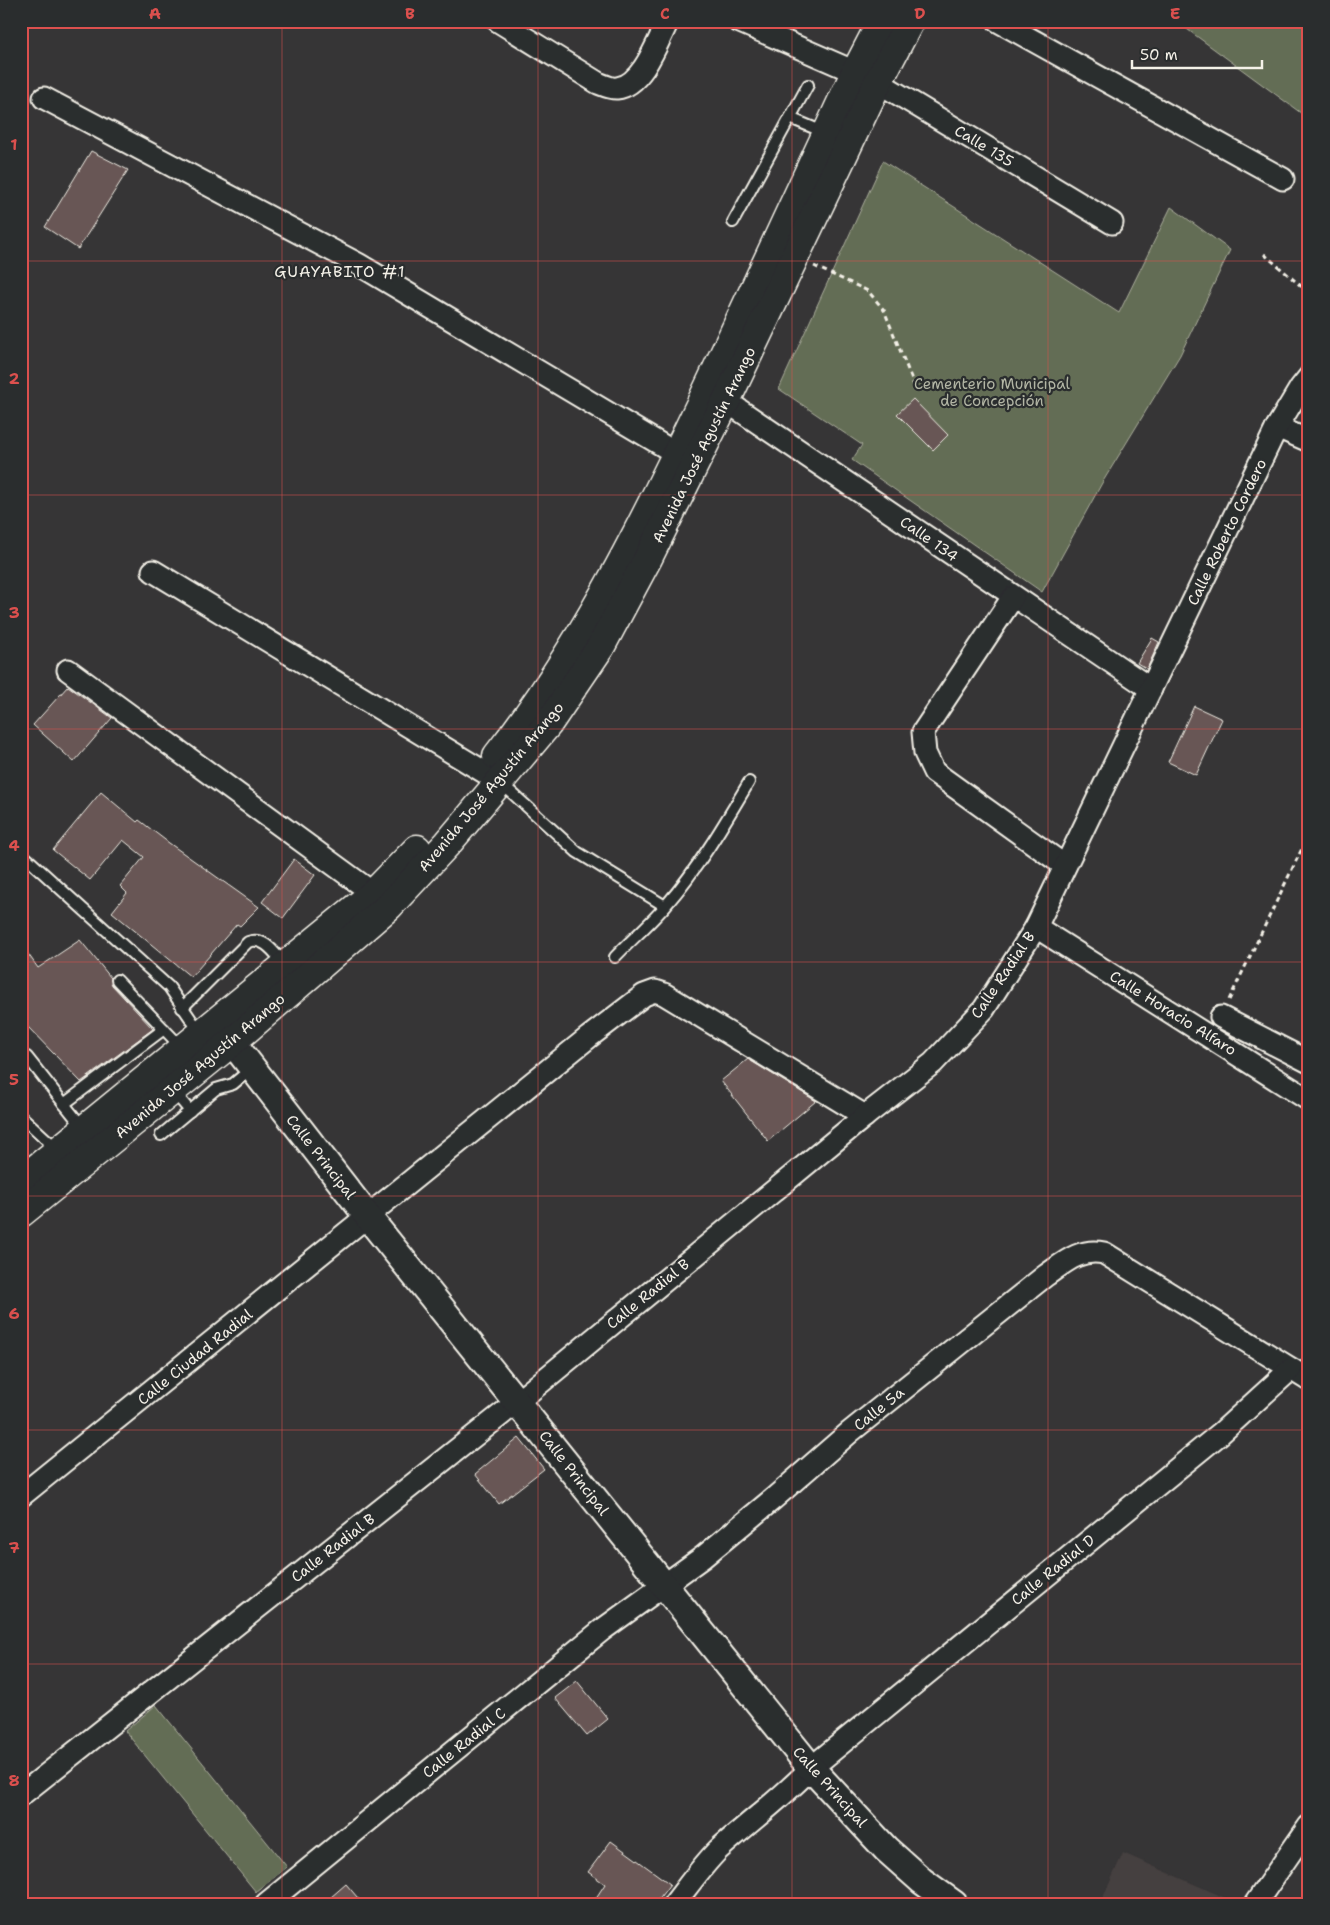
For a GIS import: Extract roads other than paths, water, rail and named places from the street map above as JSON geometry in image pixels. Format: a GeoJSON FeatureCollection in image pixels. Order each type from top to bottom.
{"type":"FeatureCollection","features":[{"type":"Feature","properties":{"kind":"main road","name":"Avenida José Agustín Arango"},"geometry":{"type":"LineString","coordinates":[[21,1213],[68,1160],[92,1139],[381,899],[435,830],[548,724],[601,646],[647,560],[718,394],[867,78],[882,21]]}},
{"type":"Feature","properties":{"kind":"main road","name":"Avenida José Agustín Arango"},"geometry":{"type":"LineString","coordinates":[[867,78],[910,21]]}},
{"type":"Feature","properties":{"kind":"main road","name":"Avenida José Agustín Arango"},"geometry":{"type":"LineString","coordinates":[[492,777],[529,715],[583,633],[628,552],[677,454],[718,394],[795,258],[838,138]]}},
{"type":"Feature","properties":{"kind":"main road","name":"Avenida José Agustín Arango"},"geometry":{"type":"LineString","coordinates":[[21,1181],[68,1160]]}},
{"type":"Feature","properties":{"kind":"street"},"geometry":{"type":"LineString","coordinates":[[498,21],[598,83],[617,88],[633,81],[645,66],[668,21]]}},
{"type":"Feature","properties":{"kind":"street","name":"Calle 135"},"geometry":{"type":"LineString","coordinates":[[738,21],[867,78],[1112,223]]}},
{"type":"Feature","properties":{"kind":"street"},"geometry":{"type":"LineString","coordinates":[[998,21],[1282,179]]}},
{"type":"Feature","properties":{"kind":"street"},"geometry":{"type":"LineString","coordinates":[[44,98],[358,264],[677,454]]}},
{"type":"Feature","properties":{"kind":"street","name":"Calle Roberto Cordero"},"geometry":{"type":"LineString","coordinates":[[1152,690],[1277,427],[1301,386],[1309,378]]}},
{"type":"Feature","properties":{"kind":"street","name":"Calle 134"},"geometry":{"type":"LineString","coordinates":[[718,394],[1152,690]]}},
{"type":"Feature","properties":{"kind":"street"},"geometry":{"type":"LineString","coordinates":[[1277,427],[1309,441]]}},
{"type":"Feature","properties":{"kind":"street"},"geometry":{"type":"LineString","coordinates":[[153,571],[492,777]]}},
{"type":"Feature","properties":{"kind":"street"},"geometry":{"type":"LineString","coordinates":[[1013,596],[923,732],[925,753],[934,772],[1066,866]]}},
{"type":"Feature","properties":{"kind":"street"},"geometry":{"type":"LineString","coordinates":[[68,670],[381,899]]}},
{"type":"Feature","properties":{"kind":"street","name":"Calle Radial B"},"geometry":{"type":"LineString","coordinates":[[21,1795],[517,1402],[865,1116],[933,1063],[984,1009],[1036,927],[1152,690]]}},
{"type":"Feature","properties":{"kind":"street","name":"Calle Horacio Alfaro"},"geometry":{"type":"LineString","coordinates":[[1036,927],[1309,1100]]}},
{"type":"Feature","properties":{"kind":"street","name":"Calle Ciudad Radial"},"geometry":{"type":"LineString","coordinates":[[21,1496],[589,1037],[644,995],[654,991],[664,994],[865,1116]]}},
{"type":"Feature","properties":{"kind":"street"},"geometry":{"type":"LineString","coordinates":[[1221,1017],[1309,1062]]}},
{"type":"Feature","properties":{"kind":"street"},"geometry":{"type":"LineString","coordinates":[[1228,1048],[1240,1027]]}},
{"type":"Feature","properties":{"kind":"street","name":"Calle Principal"},"geometry":{"type":"LineString","coordinates":[[202,1048],[252,1068],[368,1217],[811,1768],[886,1849],[922,1881],[954,1904]]}},
{"type":"Feature","properties":{"kind":"street","name":"Calle 5a"},"geometry":{"type":"LineString","coordinates":[[663,1585],[703,1557],[850,1432],[1044,1276],[1086,1251],[1104,1253],[1300,1374]]}},
{"type":"Feature","properties":{"kind":"street","name":"Calle Radial D"},"geometry":{"type":"LineString","coordinates":[[674,1904],[718,1851],[790,1789],[811,1768],[1221,1433],[1300,1374]]}},
{"type":"Feature","properties":{"kind":"street","name":"Calle Radial C"},"geometry":{"type":"LineString","coordinates":[[266,1904],[602,1630],[663,1585]]}},
{"type":"Feature","properties":{"kind":"street"},"geometry":{"type":"LineString","coordinates":[[1255,1904],[1309,1826]]}},
{"type":"Feature","properties":{"kind":"lane"},"geometry":{"type":"LineString","coordinates":[[733,222],[808,85]]}},
{"type":"Feature","properties":{"kind":"lane"},"geometry":{"type":"LineString","coordinates":[[790,118],[838,138]]}},
{"type":"Feature","properties":{"kind":"lane"},"geometry":{"type":"LineString","coordinates":[[492,777],[577,852],[665,906]]}},
{"type":"Feature","properties":{"kind":"lane"},"geometry":{"type":"LineString","coordinates":[[615,957],[681,887],[709,847],[749,782]]}},
{"type":"Feature","properties":{"kind":"lane"},"geometry":{"type":"LineString","coordinates":[[21,853],[169,988],[182,1008],[202,1048]]}},
{"type":"Feature","properties":{"kind":"lane"},"geometry":{"type":"LineString","coordinates":[[182,1008],[248,942],[253,940],[266,943],[293,974]]}},
{"type":"Feature","properties":{"kind":"lane"},"geometry":{"type":"LineString","coordinates":[[117,980],[164,1029],[202,1048]]}},
{"type":"Feature","properties":{"kind":"lane"},"geometry":{"type":"LineString","coordinates":[[64,1104],[164,1029]]}},
{"type":"Feature","properties":{"kind":"lane"},"geometry":{"type":"LineString","coordinates":[[27,1057],[92,1139]]}},
{"type":"Feature","properties":{"kind":"lane"},"geometry":{"type":"LineString","coordinates":[[161,1136],[216,1089],[233,1084],[252,1068]]}},
{"type":"Feature","properties":{"kind":"lane"},"geometry":{"type":"LineString","coordinates":[[165,1080],[190,1111]]}},
{"type":"Feature","properties":{"kind":"lane"},"geometry":{"type":"LineString","coordinates":[[21,1116],[68,1160]]}},
{"type":"Feature","properties":{"kind":"district","name":"GUAYABITO #1"},"geometry":{"type":"Point","coordinates":[340,271]}},
{"type":"Feature","properties":{"kind":"park label","name":"Cementerio Municipal de Concepción"},"geometry":{"type":"Point","coordinates":[992,392]}}]}
